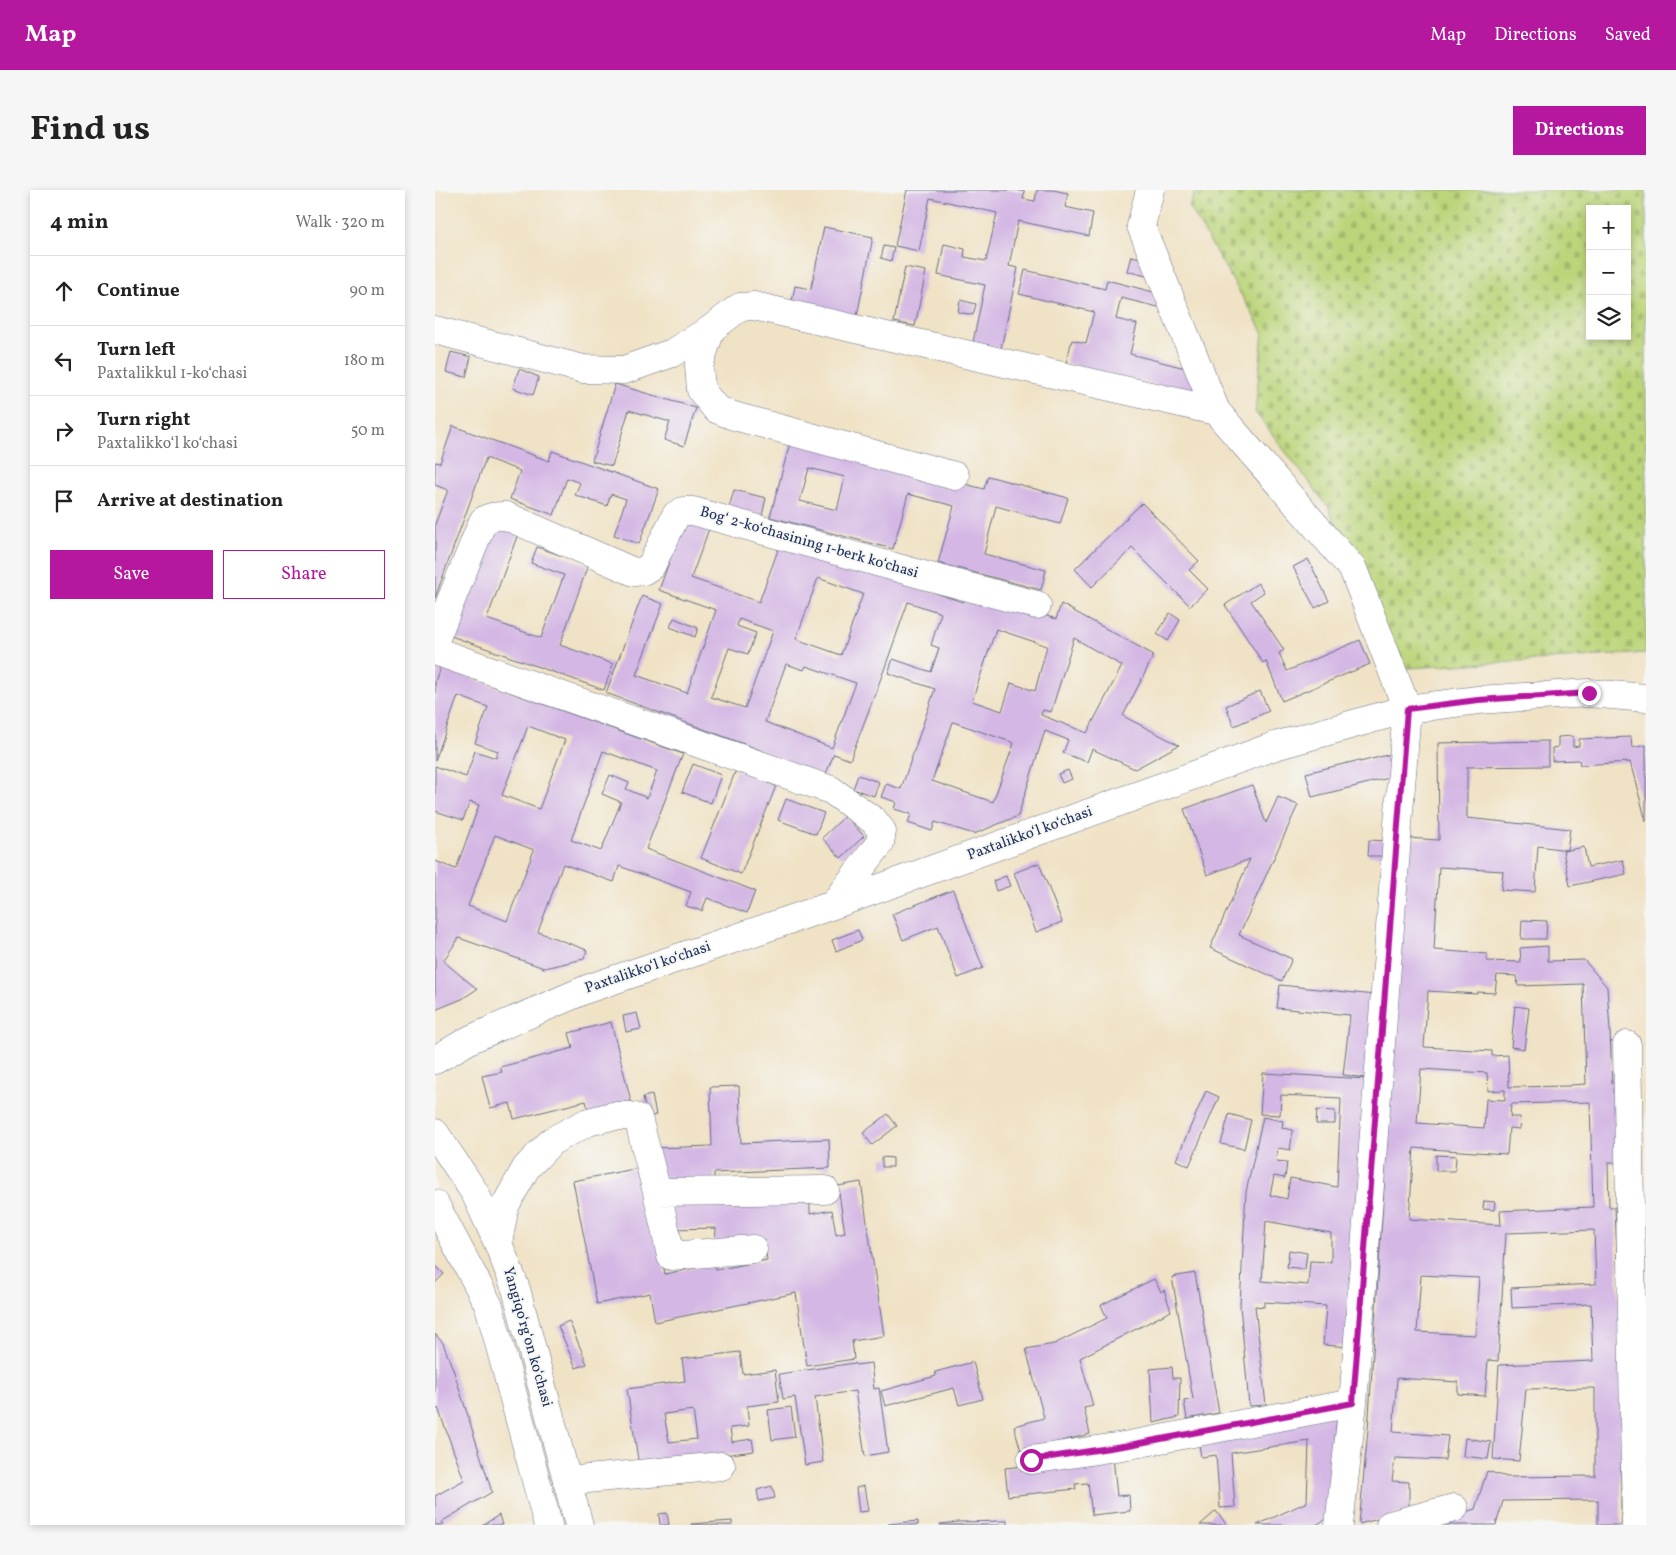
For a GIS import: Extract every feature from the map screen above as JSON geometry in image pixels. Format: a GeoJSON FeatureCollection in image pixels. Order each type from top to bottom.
{"type":"FeatureCollection","features":[{"type":"Feature","properties":{"kind":"street"},"geometry":{"type":"LineString","coordinates":[[1150,190],[1141,226],[1216,410],[1353,569],[1407,709],[1353,1403],[1339,1525]]}},
{"type":"Feature","properties":{"kind":"street"},"geometry":{"type":"LineString","coordinates":[[435,330],[583,369],[625,370],[672,353],[711,329],[740,307],[754,306],[1216,410]]}},
{"type":"Feature","properties":{"kind":"street"},"geometry":{"type":"LineString","coordinates":[[711,329],[699,366],[701,390],[716,409],[733,416],[955,476]]}},
{"type":"Feature","properties":{"kind":"street","name":"Bogʻ 2-koʻchasining 1-berk koʻchasi"},"geometry":{"type":"LineString","coordinates":[[435,640],[483,521],[488,517],[494,516],[506,516],[634,572],[643,571],[651,566],[676,515],[683,511],[693,511],[927,576],[1037,604]]}},
{"type":"Feature","properties":{"kind":"street"},"geometry":{"type":"LineString","coordinates":[[435,651],[831,790],[874,820],[881,831],[880,843],[833,905]]}},
{"type":"Feature","properties":{"kind":"street","name":"Paxtalikkoʻl koʻchasi"},"geometry":{"type":"LineString","coordinates":[[435,1060],[471,1039],[587,989],[833,905],[1275,746],[1407,709],[1478,700],[1589,693],[1646,698]]}},
{"type":"Feature","properties":{"kind":"street"},"geometry":{"type":"LineString","coordinates":[[1627,1045],[1637,1525]]}},
{"type":"Feature","properties":{"kind":"street"},"geometry":{"type":"LineString","coordinates":[[498,1243],[505,1206],[526,1168],[553,1141],[588,1122],[612,1116],[631,1116],[638,1118],[671,1256],[753,1249]]}},
{"type":"Feature","properties":{"kind":"street","name":"Yangiqoʻrgʻon koʻchasi"},"geometry":{"type":"LineString","coordinates":[[435,1134],[475,1193],[517,1290],[579,1525]]}},
{"type":"Feature","properties":{"kind":"street"},"geometry":{"type":"LineString","coordinates":[[657,1192],[825,1190]]}},
{"type":"Feature","properties":{"kind":"street","name":"Yangiqoʻrgʻon koʻchasi"},"geometry":{"type":"LineString","coordinates":[[435,1204],[489,1306],[547,1525]]}},
{"type":"Feature","properties":{"kind":"street"},"geometry":{"type":"LineString","coordinates":[[1031,1460],[1129,1445],[1353,1403]]}},
{"type":"Feature","properties":{"kind":"street"},"geometry":{"type":"LineString","coordinates":[[567,1480],[721,1466]]}},
{"type":"Feature","properties":{"kind":"street"},"geometry":{"type":"LineString","coordinates":[[1391,1525],[1453,1508]]}},
{"type":"Feature","properties":{"kind":"green space"},"geometry":{"type":"Polygon","coordinates":[[[1196,190],[1646,190],[1646,653],[1392,669],[1329,508],[1255,412],[1263,332],[1189,206],[1196,190]]]}},
{"type":"Feature","properties":{"kind":"building"},"geometry":{"type":"Polygon","coordinates":[[[907,190],[1016,190],[1025,192],[1023,199],[1035,201],[1037,190],[1053,190],[1068,193],[1065,207],[1093,213],[1089,236],[1018,221],[1009,266],[1018,268],[1001,348],[973,342],[985,285],[938,275],[944,244],[965,249],[964,257],[986,261],[997,213],[930,198],[919,251],[895,246],[907,190]]]}},
{"type":"Feature","properties":{"kind":"building"},"geometry":{"type":"Polygon","coordinates":[[[824,227],[873,237],[857,316],[792,302],[795,286],[811,289],[824,227]]]}},
{"type":"Feature","properties":{"kind":"building"},"geometry":{"type":"Polygon","coordinates":[[[884,246],[894,248],[891,261],[881,258],[884,246]]]}},
{"type":"Feature","properties":{"kind":"building"},"geometry":{"type":"Polygon","coordinates":[[[1131,256],[1145,259],[1150,277],[1127,271],[1131,256]]]}},
{"type":"Feature","properties":{"kind":"building"},"geometry":{"type":"Polygon","coordinates":[[[905,267],[926,271],[915,326],[894,322],[905,267]]]}},
{"type":"Feature","properties":{"kind":"building"},"geometry":{"type":"Polygon","coordinates":[[[1025,270],[1105,289],[1107,280],[1157,293],[1162,308],[1121,298],[1116,319],[1137,324],[1130,354],[1193,370],[1201,396],[1066,363],[1072,340],[1086,343],[1094,312],[1019,294],[1025,270]]]}},
{"type":"Feature","properties":{"kind":"building"},"geometry":{"type":"Polygon","coordinates":[[[960,300],[976,304],[973,315],[958,312],[960,300]]]}},
{"type":"Feature","properties":{"kind":"building"},"geometry":{"type":"Polygon","coordinates":[[[451,352],[471,357],[466,377],[446,372],[451,352]]]}},
{"type":"Feature","properties":{"kind":"building"},"geometry":{"type":"Polygon","coordinates":[[[519,369],[539,377],[533,395],[513,388],[519,369]]]}},
{"type":"Feature","properties":{"kind":"building"},"geometry":{"type":"Polygon","coordinates":[[[615,384],[696,408],[684,446],[664,440],[670,422],[629,410],[612,466],[592,461],[615,384]]]}},
{"type":"Feature","properties":{"kind":"building"},"geometry":{"type":"Polygon","coordinates":[[[453,426],[549,461],[552,451],[659,489],[639,544],[614,535],[626,499],[611,494],[607,506],[575,495],[580,483],[567,478],[554,515],[510,499],[520,471],[486,458],[435,598],[435,524],[448,490],[435,485],[435,462],[440,463],[453,426]]]}},
{"type":"Feature","properties":{"kind":"building"},"geometry":{"type":"Polygon","coordinates":[[[791,439],[984,489],[988,476],[1068,498],[1060,524],[996,506],[984,554],[1046,570],[1041,590],[938,563],[954,506],[908,494],[893,549],[770,517],[791,439]],[[809,468],[800,501],[837,510],[845,477],[809,468]]]}},
{"type":"Feature","properties":{"kind":"building"},"geometry":{"type":"Polygon","coordinates":[[[734,490],[766,498],[762,516],[729,508],[734,490]]]}},
{"type":"Feature","properties":{"kind":"building"},"geometry":{"type":"Polygon","coordinates":[[[1142,503],[1199,561],[1189,570],[1208,589],[1190,606],[1132,548],[1092,587],[1075,569],[1142,503]]]}},
{"type":"Feature","properties":{"kind":"building"},"geometry":{"type":"Polygon","coordinates":[[[684,520],[709,529],[691,578],[759,602],[782,539],[963,602],[964,599],[981,605],[984,595],[1056,619],[1061,604],[1154,655],[1123,716],[1179,745],[1135,769],[1092,749],[1087,762],[1063,753],[1068,740],[1045,731],[1018,816],[974,834],[935,822],[932,831],[908,823],[911,814],[894,809],[896,802],[881,797],[886,784],[901,789],[935,689],[888,673],[893,659],[931,672],[939,648],[931,645],[941,613],[908,602],[850,760],[834,754],[825,776],[606,693],[642,596],[663,604],[636,675],[687,693],[716,610],[659,590],[684,520]],[[818,578],[796,639],[841,655],[863,594],[818,578]],[[739,619],[737,626],[756,633],[748,654],[729,648],[711,697],[745,708],[773,631],[739,619]],[[996,629],[972,701],[1002,711],[1011,683],[1035,691],[1047,646],[996,629]],[[1074,638],[1051,712],[1043,710],[1041,715],[1087,733],[1122,666],[1074,638]],[[786,664],[765,722],[832,748],[856,683],[806,666],[804,670],[786,664]],[[953,722],[932,781],[993,802],[1014,743],[953,722]]]}},
{"type":"Feature","properties":{"kind":"building"},"geometry":{"type":"Polygon","coordinates":[[[492,522],[519,531],[487,619],[541,638],[564,575],[531,563],[537,547],[588,565],[560,645],[613,664],[604,690],[451,636],[492,522]]]}},
{"type":"Feature","properties":{"kind":"building"},"geometry":{"type":"Polygon","coordinates":[[[1308,559],[1329,601],[1315,608],[1293,567],[1308,559]]]}},
{"type":"Feature","properties":{"kind":"building"},"geometry":{"type":"Polygon","coordinates":[[[1258,583],[1264,592],[1251,601],[1284,650],[1279,653],[1287,671],[1360,640],[1370,664],[1282,701],[1266,661],[1263,663],[1225,605],[1258,583]]]}},
{"type":"Feature","properties":{"kind":"building"},"geometry":{"type":"Polygon","coordinates":[[[1170,613],[1180,620],[1168,641],[1157,634],[1170,613]]]}},
{"type":"Feature","properties":{"kind":"building"},"geometry":{"type":"Polygon","coordinates":[[[674,618],[698,628],[695,637],[670,627],[674,618]]]}},
{"type":"Feature","properties":{"kind":"building"},"geometry":{"type":"Polygon","coordinates":[[[440,667],[683,754],[646,849],[755,891],[747,913],[707,898],[702,911],[686,906],[691,892],[619,866],[614,882],[563,864],[538,932],[587,950],[584,959],[544,968],[459,938],[443,961],[477,989],[462,999],[435,1010],[435,861],[456,869],[479,805],[470,802],[463,820],[435,811],[435,766],[466,777],[475,751],[496,758],[498,751],[475,743],[488,707],[458,696],[435,761],[435,682],[440,667]],[[528,726],[502,795],[539,809],[565,740],[528,726]],[[603,751],[571,840],[601,851],[621,802],[602,794],[610,775],[629,783],[626,789],[647,798],[657,771],[603,751]],[[495,835],[468,906],[507,921],[534,850],[495,835]]]}},
{"type":"Feature","properties":{"kind":"building"},"geometry":{"type":"Polygon","coordinates":[[[1260,691],[1269,711],[1234,726],[1226,706],[1260,691]]]}},
{"type":"Feature","properties":{"kind":"building"},"geometry":{"type":"Polygon","coordinates":[[[1573,736],[1573,747],[1579,746],[1579,739],[1631,737],[1632,748],[1646,745],[1646,821],[1630,762],[1580,765],[1579,760],[1552,761],[1552,748],[1558,747],[1558,737],[1573,736]]]}},
{"type":"Feature","properties":{"kind":"building"},"geometry":{"type":"Polygon","coordinates":[[[1548,741],[1548,766],[1467,767],[1467,818],[1570,829],[1567,850],[1538,846],[1535,892],[1501,890],[1503,871],[1439,867],[1434,950],[1487,954],[1487,961],[1521,962],[1520,948],[1548,946],[1548,961],[1584,960],[1607,987],[1612,1083],[1615,1084],[1617,1163],[1608,1163],[1609,1207],[1615,1207],[1621,1360],[1621,1525],[1598,1525],[1598,1500],[1503,1501],[1496,1525],[1426,1525],[1475,1509],[1487,1471],[1507,1477],[1595,1476],[1595,1388],[1526,1389],[1519,1461],[1493,1459],[1499,1365],[1593,1361],[1591,1304],[1512,1308],[1511,1288],[1596,1284],[1594,1230],[1506,1233],[1498,1361],[1488,1360],[1485,1396],[1458,1394],[1458,1382],[1397,1378],[1393,1432],[1448,1436],[1445,1460],[1395,1458],[1392,1481],[1409,1482],[1409,1511],[1359,1524],[1368,1430],[1407,838],[1439,840],[1438,743],[1548,741]],[[1497,975],[1495,993],[1477,992],[1477,994],[1428,991],[1424,1047],[1492,1051],[1492,1056],[1508,1055],[1509,1087],[1586,1084],[1583,984],[1518,986],[1517,976],[1497,975]],[[1421,1069],[1417,1123],[1484,1128],[1486,1099],[1505,1100],[1505,1090],[1488,1091],[1487,1073],[1421,1069]],[[1590,1102],[1511,1104],[1510,1117],[1520,1117],[1519,1129],[1509,1128],[1507,1154],[1414,1148],[1409,1219],[1501,1225],[1500,1211],[1593,1207],[1590,1102]],[[1421,1275],[1417,1332],[1475,1335],[1479,1278],[1421,1275]]]}},
{"type":"Feature","properties":{"kind":"building"},"geometry":{"type":"Polygon","coordinates":[[[1391,754],[1397,776],[1312,797],[1306,773],[1391,754]]]}},
{"type":"Feature","properties":{"kind":"building"},"geometry":{"type":"Polygon","coordinates":[[[693,764],[721,775],[711,803],[682,792],[693,764]]]}},
{"type":"Feature","properties":{"kind":"building"},"geometry":{"type":"Polygon","coordinates":[[[736,770],[776,786],[741,874],[701,858],[736,770]]]}},
{"type":"Feature","properties":{"kind":"building"},"geometry":{"type":"Polygon","coordinates":[[[1068,770],[1072,779],[1062,783],[1058,774],[1068,770]]]}},
{"type":"Feature","properties":{"kind":"building"},"geometry":{"type":"Polygon","coordinates":[[[858,775],[879,782],[874,796],[853,789],[858,775]]]}},
{"type":"Feature","properties":{"kind":"building"},"geometry":{"type":"Polygon","coordinates":[[[1252,785],[1266,823],[1278,797],[1298,805],[1239,935],[1292,959],[1282,981],[1210,948],[1250,859],[1207,875],[1184,809],[1252,785]]]}},
{"type":"Feature","properties":{"kind":"building"},"geometry":{"type":"Polygon","coordinates":[[[786,799],[824,813],[816,834],[778,820],[786,799]]]}},
{"type":"Feature","properties":{"kind":"building"},"geometry":{"type":"Polygon","coordinates":[[[845,816],[864,836],[841,858],[822,838],[845,816]]]}},
{"type":"Feature","properties":{"kind":"building"},"geometry":{"type":"Polygon","coordinates":[[[1369,840],[1386,841],[1385,856],[1368,856],[1369,840]]]}},
{"type":"Feature","properties":{"kind":"building"},"geometry":{"type":"Polygon","coordinates":[[[1584,847],[1588,867],[1623,860],[1626,874],[1570,886],[1563,851],[1584,847]]]}},
{"type":"Feature","properties":{"kind":"building"},"geometry":{"type":"Polygon","coordinates":[[[1039,863],[1062,922],[1036,932],[1014,873],[1039,863]]]}},
{"type":"Feature","properties":{"kind":"building"},"geometry":{"type":"Polygon","coordinates":[[[1006,876],[1010,886],[996,891],[993,881],[1006,876]]]}},
{"type":"Feature","properties":{"kind":"building"},"geometry":{"type":"Polygon","coordinates":[[[953,890],[983,968],[958,978],[938,926],[903,940],[892,914],[953,890]]]}},
{"type":"Feature","properties":{"kind":"building"},"geometry":{"type":"Polygon","coordinates":[[[1522,920],[1547,921],[1546,939],[1521,939],[1522,920]]]}},
{"type":"Feature","properties":{"kind":"building"},"geometry":{"type":"Polygon","coordinates":[[[858,930],[862,940],[836,951],[832,940],[858,930]]]}},
{"type":"Feature","properties":{"kind":"building"},"geometry":{"type":"Polygon","coordinates":[[[1280,985],[1375,995],[1366,1078],[1343,1075],[1350,1015],[1277,1008],[1280,985]]]}},
{"type":"Feature","properties":{"kind":"building"},"geometry":{"type":"Polygon","coordinates":[[[1515,1006],[1529,1008],[1524,1049],[1511,1047],[1515,1006]]]}},
{"type":"Feature","properties":{"kind":"building"},"geometry":{"type":"Polygon","coordinates":[[[637,1013],[641,1029],[626,1032],[623,1016],[637,1013]]]}},
{"type":"Feature","properties":{"kind":"building"},"geometry":{"type":"Polygon","coordinates":[[[611,1022],[632,1105],[590,1116],[586,1101],[514,1119],[510,1103],[490,1108],[482,1076],[502,1072],[500,1067],[573,1048],[569,1033],[611,1022]]]}},
{"type":"Feature","properties":{"kind":"building"},"geometry":{"type":"Polygon","coordinates":[[[1263,1073],[1367,1079],[1350,1347],[1323,1345],[1326,1306],[1264,1302],[1264,1307],[1255,1306],[1266,1405],[1249,1406],[1240,1305],[1246,1192],[1263,1117],[1283,1121],[1282,1128],[1293,1130],[1290,1150],[1278,1148],[1276,1161],[1287,1162],[1285,1178],[1274,1176],[1270,1195],[1287,1199],[1290,1178],[1337,1187],[1341,1098],[1281,1095],[1280,1115],[1260,1114],[1263,1073]],[[1266,1221],[1262,1281],[1308,1285],[1310,1261],[1331,1262],[1331,1233],[1266,1221]]]}},
{"type":"Feature","properties":{"kind":"building"},"geometry":{"type":"Polygon","coordinates":[[[739,1086],[741,1143],[829,1139],[830,1168],[714,1173],[714,1183],[665,1185],[655,1148],[712,1146],[710,1087],[739,1086]]]}},
{"type":"Feature","properties":{"kind":"building"},"geometry":{"type":"Polygon","coordinates":[[[1206,1091],[1219,1097],[1189,1166],[1176,1160],[1206,1091]]]}},
{"type":"Feature","properties":{"kind":"building"},"geometry":{"type":"Polygon","coordinates":[[[652,1095],[656,1115],[647,1117],[643,1097],[652,1095]]]}},
{"type":"Feature","properties":{"kind":"building"},"geometry":{"type":"Polygon","coordinates":[[[1317,1110],[1335,1111],[1335,1124],[1316,1124],[1317,1110]]]}},
{"type":"Feature","properties":{"kind":"building"},"geometry":{"type":"Polygon","coordinates":[[[888,1114],[897,1126],[872,1145],[863,1133],[888,1114]]]}},
{"type":"Feature","properties":{"kind":"building"},"geometry":{"type":"Polygon","coordinates":[[[1229,1114],[1251,1120],[1244,1149],[1221,1144],[1229,1114]]]}},
{"type":"Feature","properties":{"kind":"building"},"geometry":{"type":"Polygon","coordinates":[[[1436,1155],[1456,1156],[1455,1171],[1436,1171],[1436,1155]]]}},
{"type":"Feature","properties":{"kind":"building"},"geometry":{"type":"Polygon","coordinates":[[[882,1157],[893,1158],[893,1167],[882,1167],[882,1157]]]}},
{"type":"Feature","properties":{"kind":"building"},"geometry":{"type":"Polygon","coordinates":[[[644,1167],[665,1274],[714,1264],[716,1270],[767,1260],[765,1244],[715,1244],[716,1228],[672,1229],[672,1202],[810,1204],[810,1214],[832,1210],[836,1235],[845,1233],[838,1186],[861,1182],[884,1336],[852,1341],[854,1359],[807,1366],[796,1293],[655,1322],[650,1293],[597,1304],[573,1181],[644,1167]]]}},
{"type":"Feature","properties":{"kind":"building"},"geometry":{"type":"Polygon","coordinates":[[[1484,1201],[1495,1202],[1494,1210],[1483,1209],[1484,1201]]]}},
{"type":"Feature","properties":{"kind":"building"},"geometry":{"type":"Polygon","coordinates":[[[1289,1250],[1307,1253],[1305,1269],[1287,1267],[1289,1250]]]}},
{"type":"Feature","properties":{"kind":"building"},"geometry":{"type":"Polygon","coordinates":[[[435,1265],[444,1274],[435,1283],[435,1265]]]}},
{"type":"Feature","properties":{"kind":"building"},"geometry":{"type":"Polygon","coordinates":[[[1195,1273],[1219,1413],[1187,1419],[1184,1401],[1193,1399],[1172,1277],[1195,1273]]]}},
{"type":"Feature","properties":{"kind":"building"},"geometry":{"type":"Polygon","coordinates":[[[1154,1279],[1161,1292],[1164,1290],[1171,1311],[1080,1358],[1093,1406],[1084,1408],[1090,1434],[1021,1451],[1014,1426],[1044,1418],[1026,1349],[1054,1344],[1107,1318],[1101,1305],[1154,1279]]]}},
{"type":"Feature","properties":{"kind":"building"},"geometry":{"type":"Polygon","coordinates":[[[569,1321],[587,1364],[576,1368],[558,1326],[569,1321]]]}},
{"type":"Feature","properties":{"kind":"building"},"geometry":{"type":"Polygon","coordinates":[[[435,1334],[443,1343],[454,1372],[492,1492],[441,1522],[443,1525],[435,1525],[435,1496],[464,1480],[438,1408],[435,1410],[435,1334]]]}},
{"type":"Feature","properties":{"kind":"building"},"geometry":{"type":"Polygon","coordinates":[[[740,1352],[743,1374],[775,1370],[779,1402],[747,1406],[749,1426],[730,1428],[732,1442],[752,1439],[754,1451],[639,1466],[627,1389],[685,1381],[682,1359],[740,1352]],[[693,1410],[664,1414],[669,1442],[697,1439],[693,1410]]]}},
{"type":"Feature","properties":{"kind":"building"},"geometry":{"type":"Polygon","coordinates":[[[973,1362],[983,1399],[959,1405],[954,1388],[885,1406],[881,1391],[936,1376],[935,1372],[973,1362]]]}},
{"type":"Feature","properties":{"kind":"building"},"geometry":{"type":"Polygon","coordinates":[[[855,1363],[856,1365],[871,1363],[874,1389],[879,1388],[888,1452],[865,1456],[855,1391],[815,1397],[823,1462],[805,1465],[795,1397],[783,1399],[779,1374],[855,1363]]]}},
{"type":"Feature","properties":{"kind":"building"},"geometry":{"type":"Polygon","coordinates":[[[1172,1367],[1173,1378],[1180,1378],[1179,1417],[1153,1423],[1150,1369],[1172,1367]]]}},
{"type":"Feature","properties":{"kind":"building"},"geometry":{"type":"Polygon","coordinates":[[[791,1407],[795,1437],[772,1440],[768,1410],[791,1407]]]}},
{"type":"Feature","properties":{"kind":"building"},"geometry":{"type":"Polygon","coordinates":[[[1337,1413],[1330,1517],[1316,1525],[1257,1525],[1307,1502],[1309,1441],[1231,1453],[1235,1507],[1220,1508],[1216,1455],[1201,1457],[1198,1439],[1337,1413]]]}},
{"type":"Feature","properties":{"kind":"building"},"geometry":{"type":"Polygon","coordinates":[[[1465,1438],[1491,1442],[1488,1459],[1463,1456],[1465,1438]]]}},
{"type":"Feature","properties":{"kind":"building"},"geometry":{"type":"Polygon","coordinates":[[[1113,1457],[1117,1496],[1129,1495],[1130,1511],[1092,1515],[1088,1483],[1075,1484],[1076,1489],[1008,1496],[1005,1468],[1113,1457]]]}},
{"type":"Feature","properties":{"kind":"building"},"geometry":{"type":"Polygon","coordinates":[[[772,1486],[775,1498],[759,1501],[757,1490],[772,1486]]]}},
{"type":"Feature","properties":{"kind":"building"},"geometry":{"type":"Polygon","coordinates":[[[864,1486],[868,1511],[859,1512],[856,1488],[864,1486]]]}},
{"type":"Feature","properties":{"kind":"building"},"geometry":{"type":"Polygon","coordinates":[[[1216,1511],[1227,1525],[1200,1525],[1216,1511]]]}},
{"type":"Feature","properties":{"kind":"building"},"geometry":{"type":"Polygon","coordinates":[[[667,1513],[669,1525],[660,1525],[659,1514],[667,1513]]]}},
{"type":"Feature","properties":{"kind":"building"},"geometry":{"type":"Polygon","coordinates":[[[499,1515],[502,1525],[483,1525],[499,1515]]]}},
{"type":"Feature","properties":{"kind":"building"},"geometry":{"type":"Polygon","coordinates":[[[732,1521],[732,1525],[691,1525],[691,1524],[732,1521]]]}},
{"type":"Feature","properties":{"kind":"building"},"geometry":{"type":"Polygon","coordinates":[[[918,1521],[918,1525],[888,1525],[888,1524],[918,1521]]]}},
{"type":"Feature","properties":{"kind":"building"},"geometry":{"type":"Polygon","coordinates":[[[1007,1521],[1007,1525],[940,1525],[958,1522],[1007,1521]]]}},
{"type":"Feature","properties":{"kind":"route"},"geometry":{"type":"LineString","coordinates":[[1031,1460],[1129,1445],[1353,1403],[1407,709],[1478,700],[1589,693]]}}]}
